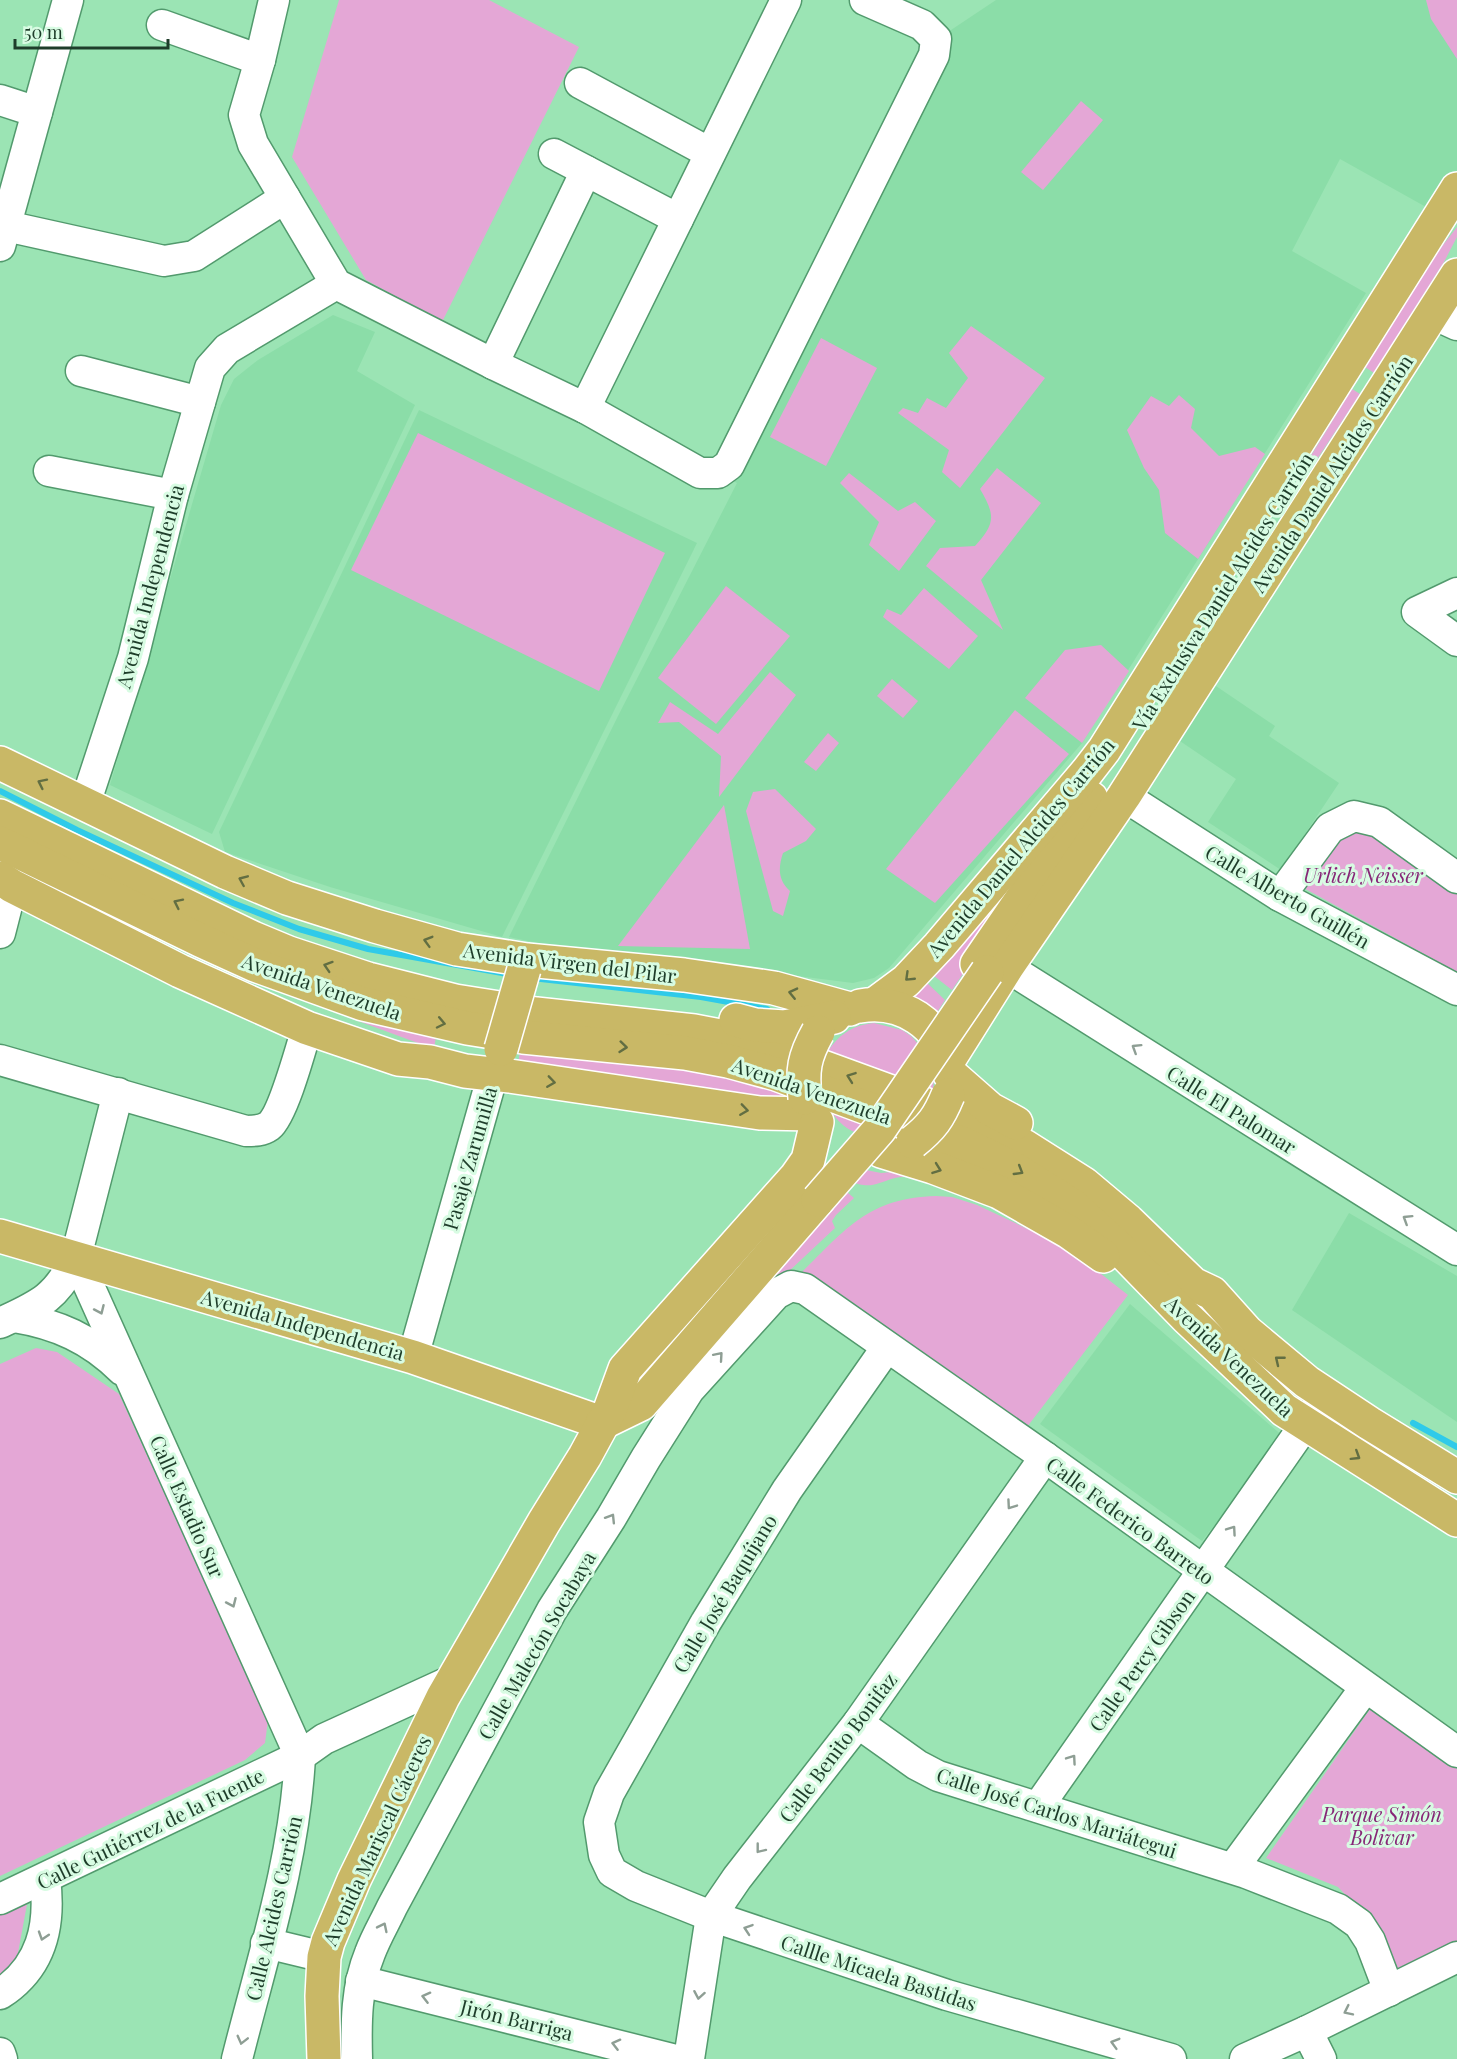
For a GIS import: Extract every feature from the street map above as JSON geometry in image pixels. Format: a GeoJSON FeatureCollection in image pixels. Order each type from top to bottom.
{"type":"FeatureCollection","features":[{"type":"Feature","properties":{"kind":"main road","name":"Avenida Daniel Alcides Carrión"},"geometry":{"type":"LineString","coordinates":[[844,1015],[906,981],[939,946],[1104,750],[1457,189]]}},
{"type":"Feature","properties":{"kind":"main road","name":"Vía Exclusiva Daniel Alcides Carrión"},"geometry":{"type":"LineString","coordinates":[[990,968],[1125,747],[1255,542],[1414,275],[1457,211]]}},
{"type":"Feature","properties":{"kind":"main road","name":"Vía Exclusiva Daniel Alcides Carrión"},"geometry":{"type":"LineString","coordinates":[[990,968],[1076,837],[1135,754],[1264,548],[1372,386],[1457,251]]}},
{"type":"Feature","properties":{"kind":"main road","name":"Avenida Daniel Alcides Carrión"},"geometry":{"type":"LineString","coordinates":[[948,1076],[990,968],[1124,796],[1445,319],[1457,275]]}},
{"type":"Feature","properties":{"kind":"main road","name":"Avenida Virgen del Pilar"},"geometry":{"type":"LineString","coordinates":[[0,763],[225,872],[286,898],[375,926],[457,949],[525,964],[684,975],[774,988],[844,1015]]}},
{"type":"Feature","properties":{"kind":"main road","name":"Avenida Venezuela"},"geometry":{"type":"LineString","coordinates":[[0,816],[253,938],[289,953],[368,979],[454,1001],[490,1007],[694,1031],[736,1039],[776,1050],[965,1119],[1024,1146],[1084,1184],[1128,1221],[1193,1284],[1212,1293],[1247,1332],[1326,1396],[1457,1477]]}},
{"type":"Feature","properties":{"kind":"main road","name":"Avenida Venezuela"},"geometry":{"type":"LineString","coordinates":[[0,843],[255,965],[363,1004],[457,1026],[523,1037],[685,1053],[728,1061],[776,1074],[966,1145],[1013,1168],[1072,1205],[1115,1244],[1187,1318],[1284,1410],[1457,1520]]}},
{"type":"Feature","properties":{"kind":"main road"},"geometry":{"type":"LineString","coordinates":[[4,874],[37,881],[229,975],[333,1018],[430,1062]]}},
{"type":"Feature","properties":{"kind":"main road","name":"Avenida Venezuela"},"geometry":{"type":"LineString","coordinates":[[4,874],[180,971],[307,1028],[398,1059],[430,1062],[465,1071],[497,1061],[760,1113],[812,1111]]}},
{"type":"Feature","properties":{"kind":"main road","name":"Pasaje Zarumilla"},"geometry":{"type":"LineString","coordinates":[[497,1061],[525,964]]}},
{"type":"Feature","properties":{"kind":"main road"},"geometry":{"type":"LineString","coordinates":[[606,1417],[641,1404],[816,1195],[879,1130],[990,968]]}},
{"type":"Feature","properties":{"kind":"main road"},"geometry":{"type":"LineString","coordinates":[[368,979],[435,980],[536,997],[715,1015],[770,1027],[785,1027],[895,1006],[913,1014],[929,1026],[940,1042],[948,1076],[941,1113],[929,1130],[913,1142],[881,1151],[862,1150],[845,1144],[830,1134],[812,1111]]}},
{"type":"Feature","properties":{"kind":"main road"},"geometry":{"type":"LineString","coordinates":[[448,1689],[585,1456],[606,1417],[625,1369],[808,1160],[812,1111],[803,1075],[807,1052],[844,1015]]}},
{"type":"Feature","properties":{"kind":"main road"},"geometry":{"type":"LineString","coordinates":[[948,1076],[990,1109],[1054,1142],[1112,1184],[1158,1225],[1196,1268],[1212,1293]]}},
{"type":"Feature","properties":{"kind":"main road"},"geometry":{"type":"LineString","coordinates":[[881,1151],[933,1167],[999,1192],[1069,1232],[1109,1260],[1152,1297],[1187,1318]]}},
{"type":"Feature","properties":{"kind":"main road","name":"Avenida Independencia"},"geometry":{"type":"LineString","coordinates":[[0,1236],[412,1357],[606,1417]]}},
{"type":"Feature","properties":{"kind":"main road","name":"Avenida Mariscal Cáceres"},"geometry":{"type":"LineString","coordinates":[[324,2059],[322,1996],[324,1957],[328,1942],[354,1880],[448,1689]]}},
{"type":"Feature","properties":{"kind":"street"},"geometry":{"type":"LineString","coordinates":[[68,0],[3,236],[164,261],[194,256],[285,198]]}},
{"type":"Feature","properties":{"kind":"street"},"geometry":{"type":"LineString","coordinates":[[274,0],[244,115],[253,144],[336,284],[585,408],[700,473],[718,472],[729,465],[934,55],[936,39],[922,25],[865,0]]}},
{"type":"Feature","properties":{"kind":"street"},"geometry":{"type":"LineString","coordinates":[[585,408],[786,0]]}},
{"type":"Feature","properties":{"kind":"street"},"geometry":{"type":"LineString","coordinates":[[162,25],[260,60]]}},
{"type":"Feature","properties":{"kind":"street"},"geometry":{"type":"LineString","coordinates":[[580,83],[710,153]]}},
{"type":"Feature","properties":{"kind":"street"},"geometry":{"type":"LineString","coordinates":[[0,100],[37,112]]}},
{"type":"Feature","properties":{"kind":"street"},"geometry":{"type":"LineString","coordinates":[[554,154],[678,219]]}},
{"type":"Feature","properties":{"kind":"street"},"geometry":{"type":"LineString","coordinates":[[493,364],[586,171]]}},
{"type":"Feature","properties":{"kind":"street","name":"Avenida Independencia"},"geometry":{"type":"LineString","coordinates":[[85,804],[133,658],[173,495],[210,368],[227,349],[336,284]]}},
{"type":"Feature","properties":{"kind":"street"},"geometry":{"type":"LineString","coordinates":[[81,371],[200,402]]}},
{"type":"Feature","properties":{"kind":"street"},"geometry":{"type":"LineString","coordinates":[[49,471],[173,495]]}},
{"type":"Feature","properties":{"kind":"street"},"geometry":{"type":"LineString","coordinates":[[1457,593],[1417,612],[1457,641]]}},
{"type":"Feature","properties":{"kind":"street","name":"Calle Alberto Guillén"},"geometry":{"type":"LineString","coordinates":[[1124,796],[1280,896],[1457,990]]}},
{"type":"Feature","properties":{"kind":"street"},"geometry":{"type":"LineString","coordinates":[[1280,896],[1330,828],[1354,816],[1379,822],[1453,867]]}},
{"type":"Feature","properties":{"kind":"street"},"geometry":{"type":"LineString","coordinates":[[0,933],[4,874]]}},
{"type":"Feature","properties":{"kind":"street","name":"Calle El Palomar"},"geometry":{"type":"LineString","coordinates":[[990,968],[1457,1250]]}},
{"type":"Feature","properties":{"kind":"street"},"geometry":{"type":"LineString","coordinates":[[0,1059],[246,1131],[257,1131],[269,1125],[277,1115],[307,1028]]}},
{"type":"Feature","properties":{"kind":"street","name":"Pasaje Zarumilla"},"geometry":{"type":"LineString","coordinates":[[412,1357],[497,1061]]}},
{"type":"Feature","properties":{"kind":"street"},"geometry":{"type":"LineString","coordinates":[[7,1320],[35,1307],[52,1294],[66,1277],[76,1257],[118,1093]]}},
{"type":"Feature","properties":{"kind":"street","name":"Calle Estadio Sur"},"geometry":{"type":"LineString","coordinates":[[76,1257],[300,1756]]}},
{"type":"Feature","properties":{"kind":"street","name":"Calle Malecón Socabaya"},"geometry":{"type":"LineString","coordinates":[[357,2059],[356,2015],[361,1981],[369,1954],[552,1610],[689,1390],[776,1294],[791,1286],[804,1289]]}},
{"type":"Feature","properties":{"kind":"street","name":"Calle Federico Barreto"},"geometry":{"type":"LineString","coordinates":[[804,1289],[1045,1457],[1457,1752]]}},
{"type":"Feature","properties":{"kind":"street"},"geometry":{"type":"LineString","coordinates":[[7,1320],[41,1321],[66,1330],[111,1358],[131,1379]]}},
{"type":"Feature","properties":{"kind":"street","name":"Calle José Baquíjano"},"geometry":{"type":"LineString","coordinates":[[604,1856],[599,1822],[609,1793],[706,1622],[787,1490],[887,1347]]}},
{"type":"Feature","properties":{"kind":"street","name":"Calle Percy Gibson"},"geometry":{"type":"LineString","coordinates":[[1038,1807],[1326,1396]]}},
{"type":"Feature","properties":{"kind":"street","name":"Calle Benito Bonifaz"},"geometry":{"type":"LineString","coordinates":[[689,2059],[711,1916],[737,1878],[858,1723],[1045,1457]]}},
{"type":"Feature","properties":{"kind":"street"},"geometry":{"type":"LineString","coordinates":[[1233,1868],[1365,1688]]}},
{"type":"Feature","properties":{"kind":"street","name":"Calle Gutiérrez de la Fuente"},"geometry":{"type":"LineString","coordinates":[[0,1899],[300,1756],[324,1738],[448,1689]]}},
{"type":"Feature","properties":{"kind":"street","name":"Calle José Carlos Mariátegui"},"geometry":{"type":"LineString","coordinates":[[858,1723],[917,1765],[938,1776],[1233,1868],[1338,1910],[1359,1924],[1370,1941],[1389,1991]]}},
{"type":"Feature","properties":{"kind":"street","name":"Calle Alcides Carrión"},"geometry":{"type":"LineString","coordinates":[[237,2059],[288,1861],[298,1791],[300,1756]]}},
{"type":"Feature","properties":{"kind":"street","name":"Callle Micaela Bastidas"},"geometry":{"type":"LineString","coordinates":[[604,1856],[612,1872],[636,1886],[711,1916],[947,1995],[1171,2059]]}},
{"type":"Feature","properties":{"kind":"street"},"geometry":{"type":"LineString","coordinates":[[0,1994],[22,1975],[37,1954],[45,1930],[48,1904],[45,1879]]}},
{"type":"Feature","properties":{"kind":"street"},"geometry":{"type":"LineString","coordinates":[[266,1943],[324,1957]]}},
{"type":"Feature","properties":{"kind":"street"},"geometry":{"type":"LineString","coordinates":[[1245,2059],[1457,1957]]}},
{"type":"Feature","properties":{"kind":"street","name":"Jirón Barriga"},"geometry":{"type":"LineString","coordinates":[[361,1981],[672,2059]]}},
{"type":"Feature","properties":{"kind":"street"},"geometry":{"type":"LineString","coordinates":[[1307,2031],[1321,2059]]}},
{"type":"Feature","properties":{"kind":"street"},"geometry":{"type":"LineString","coordinates":[[0,2053],[2,2059]]}},
{"type":"Feature","properties":{"kind":"shaded area"},"geometry":{"type":"Polygon","coordinates":[[[996,0],[1457,0],[1457,172],[1435,212],[1340,159],[1292,251],[1366,293],[1082,743],[889,968],[874,978],[853,983],[542,944],[509,937],[737,483],[726,477],[948,32],[996,0]]]}},
{"type":"Feature","properties":{"kind":"shaded area"},"geometry":{"type":"Polygon","coordinates":[[[333,315],[375,332],[357,371],[415,405],[212,834],[110,785],[221,405],[234,379],[258,360],[333,315]]]}},
{"type":"Feature","properties":{"kind":"shaded area"},"geometry":{"type":"Polygon","coordinates":[[[419,410],[697,543],[502,937],[330,887],[225,852],[219,832],[419,410]]]}},
{"type":"Feature","properties":{"kind":"shaded area"},"geometry":{"type":"Polygon","coordinates":[[[1210,682],[1275,726],[1269,736],[1339,783],[1281,870],[1208,822],[1236,779],[1174,737],[1210,682]]]}},
{"type":"Feature","properties":{"kind":"shaded area"},"geometry":{"type":"Polygon","coordinates":[[[1349,1213],[1457,1276],[1457,1422],[1292,1310],[1349,1213]]]}},
{"type":"Feature","properties":{"kind":"shaded area"},"geometry":{"type":"Polygon","coordinates":[[[1130,1304],[1284,1437],[1202,1541],[1040,1424],[1130,1304]]]}},
{"type":"Feature","properties":{"kind":"green space"},"geometry":{"type":"Polygon","coordinates":[[[339,0],[489,0],[579,47],[442,322],[366,280],[292,157],[339,0]]]}},
{"type":"Feature","properties":{"kind":"green space"},"geometry":{"type":"Polygon","coordinates":[[[1426,0],[1457,0],[1457,59],[1431,19],[1426,0]]]}},
{"type":"Feature","properties":{"kind":"green space"},"geometry":{"type":"Polygon","coordinates":[[[1081,101],[1103,120],[1043,190],[1021,172],[1081,101]]]}},
{"type":"Feature","properties":{"kind":"green space"},"geometry":{"type":"Polygon","coordinates":[[[1457,227],[1457,237],[1444,262],[1374,373],[1365,367],[1432,259],[1457,227]]]}},
{"type":"Feature","properties":{"kind":"green space"},"geometry":{"type":"Polygon","coordinates":[[[971,326],[1045,378],[960,488],[942,472],[949,450],[898,413],[903,408],[918,413],[927,398],[946,408],[968,378],[949,353],[971,326]]]}},
{"type":"Feature","properties":{"kind":"green space"},"geometry":{"type":"Polygon","coordinates":[[[821,338],[877,368],[826,466],[770,437],[821,338]]]}},
{"type":"Feature","properties":{"kind":"green space"},"geometry":{"type":"Polygon","coordinates":[[[1352,389],[1360,394],[1289,498],[1299,475],[1352,389]]]}},
{"type":"Feature","properties":{"kind":"green space"},"geometry":{"type":"Polygon","coordinates":[[[1179,395],[1195,409],[1191,428],[1219,456],[1255,447],[1265,454],[1198,559],[1165,533],[1159,490],[1144,468],[1127,430],[1151,396],[1169,406],[1179,395]]]}},
{"type":"Feature","properties":{"kind":"green space"},"geometry":{"type":"Polygon","coordinates":[[[418,433],[665,553],[599,691],[351,570],[418,433]]]}},
{"type":"Feature","properties":{"kind":"green space"},"geometry":{"type":"Polygon","coordinates":[[[997,468],[1041,503],[981,580],[1003,630],[926,566],[940,548],[975,546],[982,538],[990,525],[991,513],[980,489],[997,468]]]}},
{"type":"Feature","properties":{"kind":"green space"},"geometry":{"type":"Polygon","coordinates":[[[849,473],[898,511],[915,502],[936,521],[899,571],[869,545],[879,522],[840,483],[849,473]]]}},
{"type":"Feature","properties":{"kind":"green space"},"geometry":{"type":"Polygon","coordinates":[[[726,586],[790,636],[716,724],[658,678],[726,586]]]}},
{"type":"Feature","properties":{"kind":"green space"},"geometry":{"type":"Polygon","coordinates":[[[924,588],[978,636],[949,669],[883,617],[887,609],[901,615],[924,588]]]}},
{"type":"Feature","properties":{"kind":"green space"},"geometry":{"type":"Polygon","coordinates":[[[1101,645],[1129,671],[1082,743],[1025,698],[1065,650],[1101,645]]]}},
{"type":"Feature","properties":{"kind":"green space"},"geometry":{"type":"Polygon","coordinates":[[[770,672],[796,695],[719,797],[721,756],[679,722],[658,723],[670,702],[718,734],[770,672]]]}},
{"type":"Feature","properties":{"kind":"green space"},"geometry":{"type":"Polygon","coordinates":[[[892,679],[918,701],[903,718],[877,696],[892,679]]]}},
{"type":"Feature","properties":{"kind":"green space"},"geometry":{"type":"Polygon","coordinates":[[[1015,710],[1069,754],[935,903],[886,869],[1015,710]]]}},
{"type":"Feature","properties":{"kind":"green space"},"geometry":{"type":"Polygon","coordinates":[[[828,733],[839,743],[816,771],[804,762],[828,733]]]}},
{"type":"Feature","properties":{"kind":"green space"},"geometry":{"type":"Polygon","coordinates":[[[1095,779],[952,990],[929,972],[1095,779]]]}},
{"type":"Feature","properties":{"kind":"green space"},"geometry":{"type":"Polygon","coordinates":[[[775,789],[816,829],[806,841],[783,853],[780,873],[783,883],[790,891],[783,916],[773,911],[746,811],[753,792],[775,789]]]}},
{"type":"Feature","properties":{"kind":"green space"},"geometry":{"type":"Polygon","coordinates":[[[724,805],[750,949],[618,946],[724,805]]]}},
{"type":"Feature","properties":{"kind":"green space","name":"Urlich Neisser"},"geometry":{"type":"Polygon","coordinates":[[[1359,829],[1376,833],[1457,894],[1457,972],[1300,886],[1340,837],[1359,829]]]}},
{"type":"Feature","properties":{"kind":"green space"},"geometry":{"type":"Polygon","coordinates":[[[924,980],[945,1000],[936,1014],[907,996],[924,980]]]}},
{"type":"Feature","properties":{"kind":"green space"},"geometry":{"type":"Polygon","coordinates":[[[302,996],[436,1036],[434,1049],[342,1015],[302,996]]]}},
{"type":"Feature","properties":{"kind":"green space"},"geometry":{"type":"Polygon","coordinates":[[[874,1023],[902,1030],[920,1046],[934,1073],[933,1095],[826,1054],[835,1041],[846,1032],[874,1023]]]}},
{"type":"Feature","properties":{"kind":"green space"},"geometry":{"type":"Polygon","coordinates":[[[520,1050],[694,1067],[739,1076],[783,1094],[783,1098],[778,1100],[518,1066],[520,1050]]]}},
{"type":"Feature","properties":{"kind":"green space"},"geometry":{"type":"Polygon","coordinates":[[[827,1106],[900,1133],[867,1135],[858,1133],[843,1125],[827,1106]]]}},
{"type":"Feature","properties":{"kind":"green space"},"geometry":{"type":"Polygon","coordinates":[[[856,1168],[881,1173],[904,1171],[920,1176],[898,1177],[872,1185],[862,1185],[848,1180],[856,1168]]]}},
{"type":"Feature","properties":{"kind":"green space"},"geometry":{"type":"Polygon","coordinates":[[[840,1186],[854,1198],[832,1221],[835,1228],[738,1319],[840,1186]]]}},
{"type":"Feature","properties":{"kind":"green space"},"geometry":{"type":"Polygon","coordinates":[[[952,1197],[977,1205],[1068,1248],[1128,1295],[1027,1427],[801,1273],[846,1230],[875,1210],[913,1198],[952,1197]]]}},
{"type":"Feature","properties":{"kind":"green space"},"geometry":{"type":"Polygon","coordinates":[[[36,1348],[57,1352],[119,1394],[268,1720],[265,1743],[245,1760],[0,1876],[0,1364],[36,1348]]]}},
{"type":"Feature","properties":{"kind":"green space","name":"Parque Simón Bolivar"},"geometry":{"type":"Polygon","coordinates":[[[1370,1709],[1457,1769],[1457,1951],[1402,1980],[1375,1926],[1338,1887],[1266,1858],[1370,1709]]]}},
{"type":"Feature","properties":{"kind":"green space"},"geometry":{"type":"Polygon","coordinates":[[[28,1899],[17,1958],[0,1977],[0,1906],[28,1899]]]}},
{"type":"Feature","properties":{"kind":"waterway"},"geometry":{"type":"LineString","coordinates":[[0,791],[233,903],[299,929],[368,949],[513,975]]}},
{"type":"Feature","properties":{"kind":"waterway"},"geometry":{"type":"LineString","coordinates":[[532,978],[701,997],[767,1009]]}},
{"type":"Feature","properties":{"kind":"waterway"},"geometry":{"type":"LineString","coordinates":[[1413,1423],[1457,1447]]}}]}
